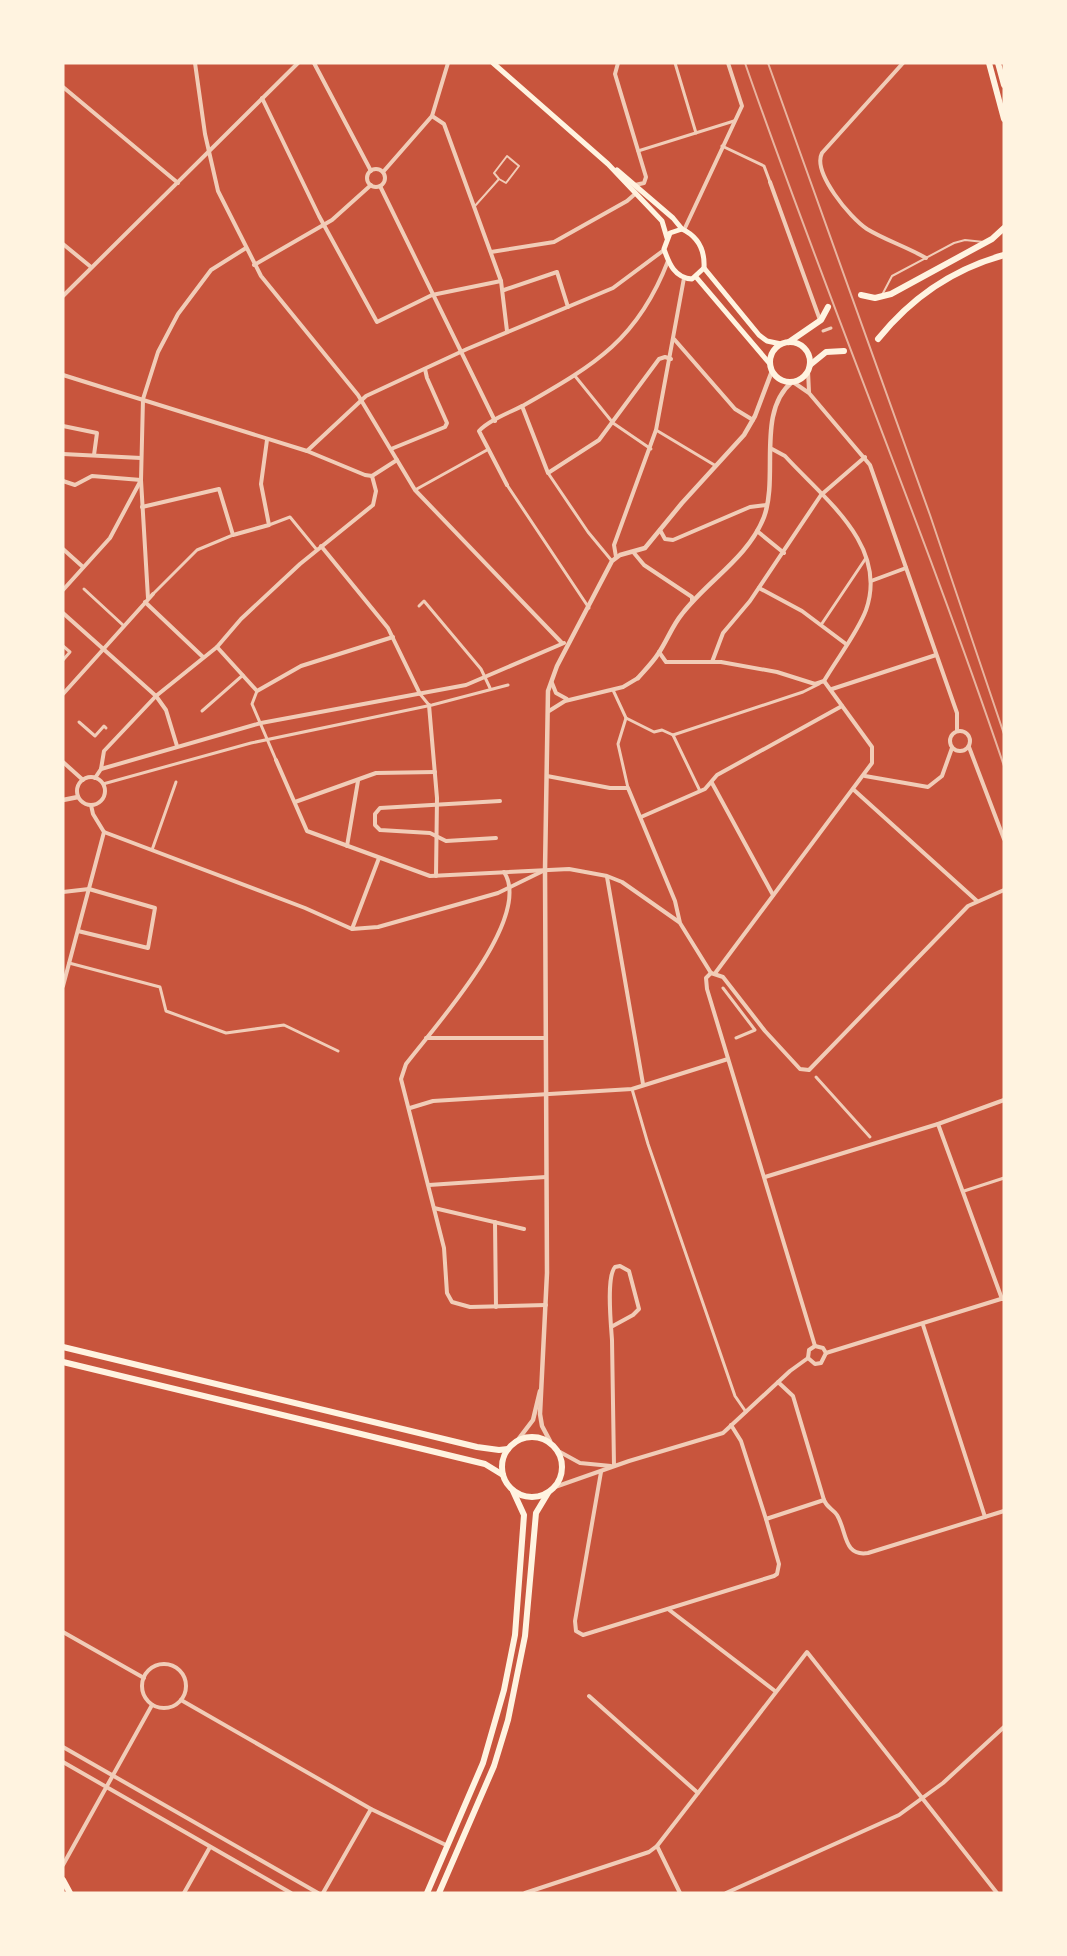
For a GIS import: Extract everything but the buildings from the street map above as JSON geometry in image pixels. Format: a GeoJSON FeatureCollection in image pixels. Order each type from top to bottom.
{"type":"FeatureCollection","features":[{"type":"Feature","properties":{"kind":"main road"},"geometry":{"type":"LineString","coordinates":[[493,63],[700,243],[704,252],[704,268],[759,335],[767,341],[781,344],[789,342],[821,320],[828,307]]}},
{"type":"Feature","properties":{"kind":"main road"},"geometry":{"type":"LineString","coordinates":[[989,63],[1004,119]]}},
{"type":"Feature","properties":{"kind":"main road"},"geometry":{"type":"LineString","coordinates":[[999,63],[1004,85]]}},
{"type":"Feature","properties":{"kind":"main road"},"geometry":{"type":"LineString","coordinates":[[608,164],[662,221],[667,238]]}},
{"type":"Feature","properties":{"kind":"main road"},"geometry":{"type":"LineString","coordinates":[[861,295],[881,297],[987,242],[1004,228]]}},
{"type":"Feature","properties":{"kind":"main road"},"geometry":{"type":"LineString","coordinates":[[683,230],[675,230],[667,238],[664,249],[668,261],[674,271],[684,278],[696,277],[704,268]]}},
{"type":"Feature","properties":{"kind":"main road"},"geometry":{"type":"LineString","coordinates":[[878,339],[920,296],[954,275],[1004,255]]}},
{"type":"Feature","properties":{"kind":"main road"},"geometry":{"type":"LineString","coordinates":[[696,277],[780,380],[793,382],[800,380],[823,354],[844,351]]}},
{"type":"Feature","properties":{"kind":"main road"},"geometry":{"type":"LineString","coordinates":[[789,342],[804,348],[809,368]]}},
{"type":"Feature","properties":{"kind":"main road"},"geometry":{"type":"LineString","coordinates":[[770,368],[771,354],[781,344]]}},
{"type":"Feature","properties":{"kind":"main road"},"geometry":{"type":"LineString","coordinates":[[63,1347],[477,1447],[508,1449]]}},
{"type":"Feature","properties":{"kind":"main road"},"geometry":{"type":"LineString","coordinates":[[63,1362],[473,1461],[495,1468],[503,1475],[524,1515],[515,1635],[504,1690],[483,1763],[427,1893]]}},
{"type":"Feature","properties":{"kind":"main road"},"geometry":{"type":"LineString","coordinates":[[439,1893],[494,1766],[507,1720],[525,1636],[535,1518],[537,1509],[555,1487],[562,1471],[560,1452],[550,1441],[533,1437],[517,1442],[508,1449],[502,1461],[503,1475]]}},
{"type":"Feature","properties":{"kind":"main road"},"geometry":{"type":"LineString","coordinates":[[513,1491],[532,1498],[548,1493]]}},
{"type":"Feature","properties":{"kind":"main road"},"geometry":{"type":"LineString","coordinates":[[63,1880],[70,1893]]}},
{"type":"Feature","properties":{"kind":"street"},"geometry":{"type":"LineString","coordinates":[[195,63],[209,152],[220,195],[254,265],[361,400],[415,490],[562,643]]}},
{"type":"Feature","properties":{"kind":"street"},"geometry":{"type":"LineString","coordinates":[[63,296],[298,63]]}},
{"type":"Feature","properties":{"kind":"street"},"geometry":{"type":"LineString","coordinates":[[314,63],[371,171],[368,179],[370,185]]}},
{"type":"Feature","properties":{"kind":"street"},"geometry":{"type":"LineString","coordinates":[[383,172],[432,116],[448,63]]}},
{"type":"Feature","properties":{"kind":"street"},"geometry":{"type":"LineString","coordinates":[[618,63],[615,74],[646,180],[641,185],[635,185]]}},
{"type":"Feature","properties":{"kind":"street"},"geometry":{"type":"LineString","coordinates":[[675,63],[696,134]]}},
{"type":"Feature","properties":{"kind":"street"},"geometry":{"type":"LineString","coordinates":[[683,230],[742,106],[728,63]]}},
{"type":"Feature","properties":{"kind":"street"},"geometry":{"type":"LineString","coordinates":[[903,63],[822,153],[819,165],[824,179],[864,228],[926,258]]}},
{"type":"Feature","properties":{"kind":"street"},"geometry":{"type":"LineString","coordinates":[[63,87],[178,183]]}},
{"type":"Feature","properties":{"kind":"street"},"geometry":{"type":"LineString","coordinates":[[262,98],[324,225],[376,322],[432,295],[501,280]]}},
{"type":"Feature","properties":{"kind":"street"},"geometry":{"type":"LineString","coordinates":[[432,116],[444,124],[501,280],[504,290],[507,331]]}},
{"type":"Feature","properties":{"kind":"street"},"geometry":{"type":"LineString","coordinates":[[638,151],[734,122]]}},
{"type":"Feature","properties":{"kind":"street"},"geometry":{"type":"LineString","coordinates":[[722,146],[764,165],[821,320]]}},
{"type":"Feature","properties":{"kind":"street"},"geometry":{"type":"LineString","coordinates":[[371,171],[378,169],[383,172],[385,180],[380,186]]}},
{"type":"Feature","properties":{"kind":"street"},"geometry":{"type":"LineString","coordinates":[[254,265],[324,225],[370,185],[380,186]]}},
{"type":"Feature","properties":{"kind":"street"},"geometry":{"type":"LineString","coordinates":[[380,186],[495,421]]}},
{"type":"Feature","properties":{"kind":"street"},"geometry":{"type":"LineString","coordinates":[[491,252],[554,242],[627,201],[635,194]]}},
{"type":"Feature","properties":{"kind":"street"},"geometry":{"type":"LineString","coordinates":[[63,244],[91,267]]}},
{"type":"Feature","properties":{"kind":"street"},"geometry":{"type":"LineString","coordinates":[[204,657],[147,600],[141,480],[144,399],[158,352],[182,307],[211,270],[246,248]]}},
{"type":"Feature","properties":{"kind":"street"},"geometry":{"type":"LineString","coordinates":[[307,452],[361,400],[507,331],[613,288],[664,249]]}},
{"type":"Feature","properties":{"kind":"street"},"geometry":{"type":"LineString","coordinates":[[589,608],[507,484],[487,450],[479,431],[575,376],[600,359],[629,332],[649,305],[668,261]]}},
{"type":"Feature","properties":{"kind":"street"},"geometry":{"type":"LineString","coordinates":[[504,290],[557,272],[568,307]]}},
{"type":"Feature","properties":{"kind":"street"},"geometry":{"type":"LineString","coordinates":[[550,1441],[540,1420],[546,1305],[545,870],[549,691],[557,666],[614,559],[614,545],[651,449],[671,359],[684,278]]}},
{"type":"Feature","properties":{"kind":"street"},"geometry":{"type":"LineString","coordinates":[[823,331],[831,328]]}},
{"type":"Feature","properties":{"kind":"street"},"geometry":{"type":"LineString","coordinates":[[674,339],[735,409],[753,420]]}},
{"type":"Feature","properties":{"kind":"street"},"geometry":{"type":"LineString","coordinates":[[548,473],[599,440],[659,359],[662,356],[671,359]]}},
{"type":"Feature","properties":{"kind":"street"},"geometry":{"type":"LineString","coordinates":[[614,559],[645,548],[744,435],[753,420],[770,368]]}},
{"type":"Feature","properties":{"kind":"street"},"geometry":{"type":"LineString","coordinates":[[809,368],[806,382],[809,393]]}},
{"type":"Feature","properties":{"kind":"street"},"geometry":{"type":"LineString","coordinates":[[391,449],[445,427],[447,423],[425,369]]}},
{"type":"Feature","properties":{"kind":"street"},"geometry":{"type":"LineString","coordinates":[[63,375],[307,452],[365,475],[372,476],[397,460]]}},
{"type":"Feature","properties":{"kind":"street"},"geometry":{"type":"LineString","coordinates":[[575,376],[613,423],[651,449]]}},
{"type":"Feature","properties":{"kind":"street"},"geometry":{"type":"LineString","coordinates":[[549,711],[560,703],[613,690],[638,678],[659,652],[682,614],[733,562],[757,531],[766,505],[772,449],[771,420],[783,392],[793,382],[809,393],[865,456],[874,474],[957,713],[957,731],[950,738],[952,748],[942,776],[928,787],[865,776]]}},
{"type":"Feature","properties":{"kind":"street"},"geometry":{"type":"LineString","coordinates":[[522,406],[548,473],[588,532],[614,559]]}},
{"type":"Feature","properties":{"kind":"street"},"geometry":{"type":"LineString","coordinates":[[63,426],[97,433],[93,455]]}},
{"type":"Feature","properties":{"kind":"street"},"geometry":{"type":"LineString","coordinates":[[656,430],[716,466]]}},
{"type":"Feature","properties":{"kind":"street"},"geometry":{"type":"LineString","coordinates":[[267,440],[261,484],[269,525]]}},
{"type":"Feature","properties":{"kind":"street"},"geometry":{"type":"LineString","coordinates":[[673,735],[803,692],[822,682],[865,613],[871,581],[867,557],[852,529],[785,456],[772,449]]}},
{"type":"Feature","properties":{"kind":"street"},"geometry":{"type":"LineString","coordinates":[[415,490],[487,450]]}},
{"type":"Feature","properties":{"kind":"street"},"geometry":{"type":"LineString","coordinates":[[63,453],[141,458]]}},
{"type":"Feature","properties":{"kind":"street"},"geometry":{"type":"LineString","coordinates":[[712,662],[723,633],[759,588],[822,495],[865,456]]}},
{"type":"Feature","properties":{"kind":"street"},"geometry":{"type":"LineString","coordinates":[[63,481],[75,485],[92,476],[141,480]]}},
{"type":"Feature","properties":{"kind":"street"},"geometry":{"type":"LineString","coordinates":[[92,805],[82,802],[78,797],[77,788],[83,780],[95,778],[102,769],[105,751],[156,696],[217,647],[241,619],[321,546],[373,505],[376,491],[372,476]]}},
{"type":"Feature","properties":{"kind":"street"},"geometry":{"type":"LineString","coordinates":[[63,590],[110,538],[141,480]]}},
{"type":"Feature","properties":{"kind":"street"},"geometry":{"type":"LineString","coordinates":[[142,507],[219,489],[233,536]]}},
{"type":"Feature","properties":{"kind":"street"},"geometry":{"type":"LineString","coordinates":[[660,530],[665,538],[673,540],[750,507],[766,505]]}},
{"type":"Feature","properties":{"kind":"street"},"geometry":{"type":"LineString","coordinates":[[63,694],[147,600],[197,550],[211,542],[290,517],[317,550]]}},
{"type":"Feature","properties":{"kind":"street"},"geometry":{"type":"LineString","coordinates":[[757,531],[784,553]]}},
{"type":"Feature","properties":{"kind":"street"},"geometry":{"type":"LineString","coordinates":[[321,546],[393,637],[420,694],[429,705],[437,804],[436,876]]}},
{"type":"Feature","properties":{"kind":"street"},"geometry":{"type":"LineString","coordinates":[[63,549],[83,567]]}},
{"type":"Feature","properties":{"kind":"street"},"geometry":{"type":"LineString","coordinates":[[634,553],[644,565],[692,597],[692,603]]}},
{"type":"Feature","properties":{"kind":"street"},"geometry":{"type":"LineString","coordinates":[[821,625],[867,557]]}},
{"type":"Feature","properties":{"kind":"street"},"geometry":{"type":"LineString","coordinates":[[871,581],[906,568]]}},
{"type":"Feature","properties":{"kind":"street"},"geometry":{"type":"LineString","coordinates":[[759,588],[802,611],[846,644]]}},
{"type":"Feature","properties":{"kind":"street"},"geometry":{"type":"LineString","coordinates":[[84,589],[124,626]]}},
{"type":"Feature","properties":{"kind":"street"},"geometry":{"type":"LineString","coordinates":[[418,606],[424,601],[485,677],[490,688]]}},
{"type":"Feature","properties":{"kind":"street"},"geometry":{"type":"LineString","coordinates":[[63,613],[105,648],[156,696],[166,710],[177,746]]}},
{"type":"Feature","properties":{"kind":"street"},"geometry":{"type":"LineString","coordinates":[[393,637],[301,666],[257,691],[252,704],[307,831],[423,874],[436,876],[545,870],[579,870],[607,876],[622,882],[680,923]]}},
{"type":"Feature","properties":{"kind":"street"},"geometry":{"type":"LineString","coordinates":[[102,769],[261,723],[466,685],[562,643],[570,643]]}},
{"type":"Feature","properties":{"kind":"street"},"geometry":{"type":"LineString","coordinates":[[63,646],[70,652],[63,660]]}},
{"type":"Feature","properties":{"kind":"street"},"geometry":{"type":"LineString","coordinates":[[217,647],[257,691]]}},
{"type":"Feature","properties":{"kind":"street"},"geometry":{"type":"LineString","coordinates":[[659,652],[666,662],[712,662],[777,672],[811,683],[822,682],[832,689],[872,747],[872,763],[865,776],[713,973],[706,978],[707,989],[815,1346]]}},
{"type":"Feature","properties":{"kind":"street"},"geometry":{"type":"LineString","coordinates":[[832,689],[936,655]]}},
{"type":"Feature","properties":{"kind":"street"},"geometry":{"type":"LineString","coordinates":[[202,711],[243,675]]}},
{"type":"Feature","properties":{"kind":"street"},"geometry":{"type":"LineString","coordinates":[[552,683],[561,697],[570,700]]}},
{"type":"Feature","properties":{"kind":"street"},"geometry":{"type":"LineString","coordinates":[[103,784],[267,739],[429,705],[508,685]]}},
{"type":"Feature","properties":{"kind":"street"},"geometry":{"type":"LineString","coordinates":[[613,690],[626,718],[654,732],[662,730],[673,735],[700,791]]}},
{"type":"Feature","properties":{"kind":"street"},"geometry":{"type":"LineString","coordinates":[[641,817],[700,791],[712,783],[717,775],[842,706]]}},
{"type":"Feature","properties":{"kind":"street"},"geometry":{"type":"LineString","coordinates":[[626,718],[618,744],[628,788],[675,901],[680,923],[713,973],[723,977],[765,1031],[800,1069],[809,1070],[968,906],[1004,890]]}},
{"type":"Feature","properties":{"kind":"street"},"geometry":{"type":"LineString","coordinates":[[80,722],[95,736],[104,726],[106,728]]}},
{"type":"Feature","properties":{"kind":"street"},"geometry":{"type":"LineString","coordinates":[[957,731],[967,734],[970,740],[969,747],[1004,839]]}},
{"type":"Feature","properties":{"kind":"street"},"geometry":{"type":"LineString","coordinates":[[952,748],[961,752],[969,747]]}},
{"type":"Feature","properties":{"kind":"street"},"geometry":{"type":"LineString","coordinates":[[63,762],[83,780]]}},
{"type":"Feature","properties":{"kind":"street"},"geometry":{"type":"LineString","coordinates":[[295,802],[376,774],[435,772]]}},
{"type":"Feature","properties":{"kind":"street"},"geometry":{"type":"LineString","coordinates":[[546,776],[610,788],[628,788]]}},
{"type":"Feature","properties":{"kind":"street"},"geometry":{"type":"LineString","coordinates":[[95,778],[103,784]]}},
{"type":"Feature","properties":{"kind":"street"},"geometry":{"type":"LineString","coordinates":[[347,846],[358,781]]}},
{"type":"Feature","properties":{"kind":"street"},"geometry":{"type":"LineString","coordinates":[[152,850],[176,782]]}},
{"type":"Feature","properties":{"kind":"street"},"geometry":{"type":"LineString","coordinates":[[712,783],[773,895]]}},
{"type":"Feature","properties":{"kind":"street"},"geometry":{"type":"LineString","coordinates":[[92,805],[103,797],[103,784]]}},
{"type":"Feature","properties":{"kind":"street"},"geometry":{"type":"LineString","coordinates":[[854,790],[977,901]]}},
{"type":"Feature","properties":{"kind":"street"},"geometry":{"type":"LineString","coordinates":[[63,800],[78,797]]}},
{"type":"Feature","properties":{"kind":"street"},"geometry":{"type":"LineString","coordinates":[[496,838],[446,841],[430,833],[380,830],[375,825],[375,814],[380,808],[500,801]]}},
{"type":"Feature","properties":{"kind":"street"},"geometry":{"type":"LineString","coordinates":[[92,805],[93,814],[104,832],[305,908],[352,929],[371,928],[407,920],[509,889],[545,870]]}},
{"type":"Feature","properties":{"kind":"street"},"geometry":{"type":"LineString","coordinates":[[63,986],[104,832]]}},
{"type":"Feature","properties":{"kind":"street"},"geometry":{"type":"LineString","coordinates":[[352,929],[379,858]]}},
{"type":"Feature","properties":{"kind":"street"},"geometry":{"type":"LineString","coordinates":[[504,872],[509,889],[509,911],[496,940],[406,1064],[401,1079],[444,1248],[447,1293],[452,1302],[460,1306],[546,1305]]}},
{"type":"Feature","properties":{"kind":"street"},"geometry":{"type":"LineString","coordinates":[[607,876],[643,1084]]}},
{"type":"Feature","properties":{"kind":"street"},"geometry":{"type":"LineString","coordinates":[[63,892],[89,890],[155,908],[148,948],[78,931]]}},
{"type":"Feature","properties":{"kind":"street"},"geometry":{"type":"LineString","coordinates":[[63,962],[160,987],[166,1011],[226,1033],[284,1025],[338,1051]]}},
{"type":"Feature","properties":{"kind":"street"},"geometry":{"type":"LineString","coordinates":[[723,988],[755,1029],[736,1038]]}},
{"type":"Feature","properties":{"kind":"street"},"geometry":{"type":"LineString","coordinates":[[426,1038],[545,1038]]}},
{"type":"Feature","properties":{"kind":"street"},"geometry":{"type":"LineString","coordinates":[[410,1108],[430,1102],[632,1089],[728,1059]]}},
{"type":"Feature","properties":{"kind":"street"},"geometry":{"type":"LineString","coordinates":[[816,1077],[870,1137]]}},
{"type":"Feature","properties":{"kind":"street"},"geometry":{"type":"LineString","coordinates":[[632,1089],[648,1144],[735,1396],[746,1412]]}},
{"type":"Feature","properties":{"kind":"street"},"geometry":{"type":"LineString","coordinates":[[765,1178],[938,1124],[1004,1100]]}},
{"type":"Feature","properties":{"kind":"street"},"geometry":{"type":"LineString","coordinates":[[826,1353],[923,1325],[1003,1298],[938,1124]]}},
{"type":"Feature","properties":{"kind":"street"},"geometry":{"type":"LineString","coordinates":[[429,1185],[546,1176]]}},
{"type":"Feature","properties":{"kind":"street"},"geometry":{"type":"LineString","coordinates":[[964,1191],[1004,1178]]}},
{"type":"Feature","properties":{"kind":"street"},"geometry":{"type":"LineString","coordinates":[[434,1208],[524,1229]]}},
{"type":"Feature","properties":{"kind":"street"},"geometry":{"type":"LineString","coordinates":[[495,1222],[496,1307]]}},
{"type":"Feature","properties":{"kind":"street"},"geometry":{"type":"LineString","coordinates":[[611,1327],[639,1309],[628,1271],[620,1266],[615,1267],[611,1276],[611,1327],[613,1466]]}},
{"type":"Feature","properties":{"kind":"street"},"geometry":{"type":"LineString","coordinates":[[923,1325],[985,1517]]}},
{"type":"Feature","properties":{"kind":"street"},"geometry":{"type":"LineString","coordinates":[[555,1487],[613,1466],[723,1433],[777,1382],[808,1358],[809,1350],[815,1346],[823,1348],[826,1353]]}},
{"type":"Feature","properties":{"kind":"street"},"geometry":{"type":"LineString","coordinates":[[808,1358],[818,1364],[823,1361],[826,1353]]}},
{"type":"Feature","properties":{"kind":"street"},"geometry":{"type":"LineString","coordinates":[[777,1382],[793,1396],[824,1500],[838,1517],[848,1545],[855,1552],[863,1554],[1004,1511]]}},
{"type":"Feature","properties":{"kind":"street"},"geometry":{"type":"LineString","coordinates":[[517,1442],[533,1420],[541,1389]]}},
{"type":"Feature","properties":{"kind":"street"},"geometry":{"type":"LineString","coordinates":[[601,1472],[577,1612],[576,1630],[588,1635],[777,1574],[779,1564],[766,1519],[741,1441],[731,1425]]}},
{"type":"Feature","properties":{"kind":"street"},"geometry":{"type":"LineString","coordinates":[[560,1452],[580,1463],[613,1466]]}},
{"type":"Feature","properties":{"kind":"street"},"geometry":{"type":"LineString","coordinates":[[766,1519],[824,1500]]}},
{"type":"Feature","properties":{"kind":"street"},"geometry":{"type":"LineString","coordinates":[[668,1610],[775,1691]]}},
{"type":"Feature","properties":{"kind":"street"},"geometry":{"type":"LineString","coordinates":[[63,1632],[144,1678]]}},
{"type":"Feature","properties":{"kind":"street"},"geometry":{"type":"LineString","coordinates":[[525,1893],[648,1852],[657,1846],[807,1652],[997,1893]]}},
{"type":"Feature","properties":{"kind":"street"},"geometry":{"type":"LineString","coordinates":[[155,1665],[176,1667],[186,1682],[181,1700],[171,1707],[152,1705],[144,1695],[144,1678],[155,1665]]}},
{"type":"Feature","properties":{"kind":"street"},"geometry":{"type":"LineString","coordinates":[[589,1696],[698,1793]]}},
{"type":"Feature","properties":{"kind":"street"},"geometry":{"type":"LineString","coordinates":[[181,1700],[371,1809],[448,1846]]}},
{"type":"Feature","properties":{"kind":"street"},"geometry":{"type":"LineString","coordinates":[[63,1865],[152,1705]]}},
{"type":"Feature","properties":{"kind":"street"},"geometry":{"type":"LineString","coordinates":[[726,1893],[893,1819],[923,1798],[1004,1727]]}},
{"type":"Feature","properties":{"kind":"street"},"geometry":{"type":"LineString","coordinates":[[63,1747],[318,1893]]}},
{"type":"Feature","properties":{"kind":"street"},"geometry":{"type":"LineString","coordinates":[[63,1762],[291,1893]]}},
{"type":"Feature","properties":{"kind":"street"},"geometry":{"type":"LineString","coordinates":[[323,1893],[371,1809]]}},
{"type":"Feature","properties":{"kind":"street"},"geometry":{"type":"LineString","coordinates":[[657,1846],[680,1893]]}},
{"type":"Feature","properties":{"kind":"street"},"geometry":{"type":"LineString","coordinates":[[184,1893],[210,1847]]}},
{"type":"Feature","properties":{"kind":"lane"},"geometry":{"type":"LineString","coordinates":[[507,156],[519,166],[506,183],[499,179],[494,173],[507,156]]}},
{"type":"Feature","properties":{"kind":"lane"},"geometry":{"type":"LineString","coordinates":[[474,207],[499,179]]}},
{"type":"Feature","properties":{"kind":"lane"},"geometry":{"type":"LineString","coordinates":[[881,297],[892,276],[926,258],[961,240],[987,242]]}},
{"type":"Feature","properties":{"kind":"railway"},"geometry":{"type":"LineString","coordinates":[[745,63],[941,589],[1004,766]]}},
{"type":"Feature","properties":{"kind":"railway"},"geometry":{"type":"LineString","coordinates":[[768,63],[930,515],[1004,734]]}}]}
